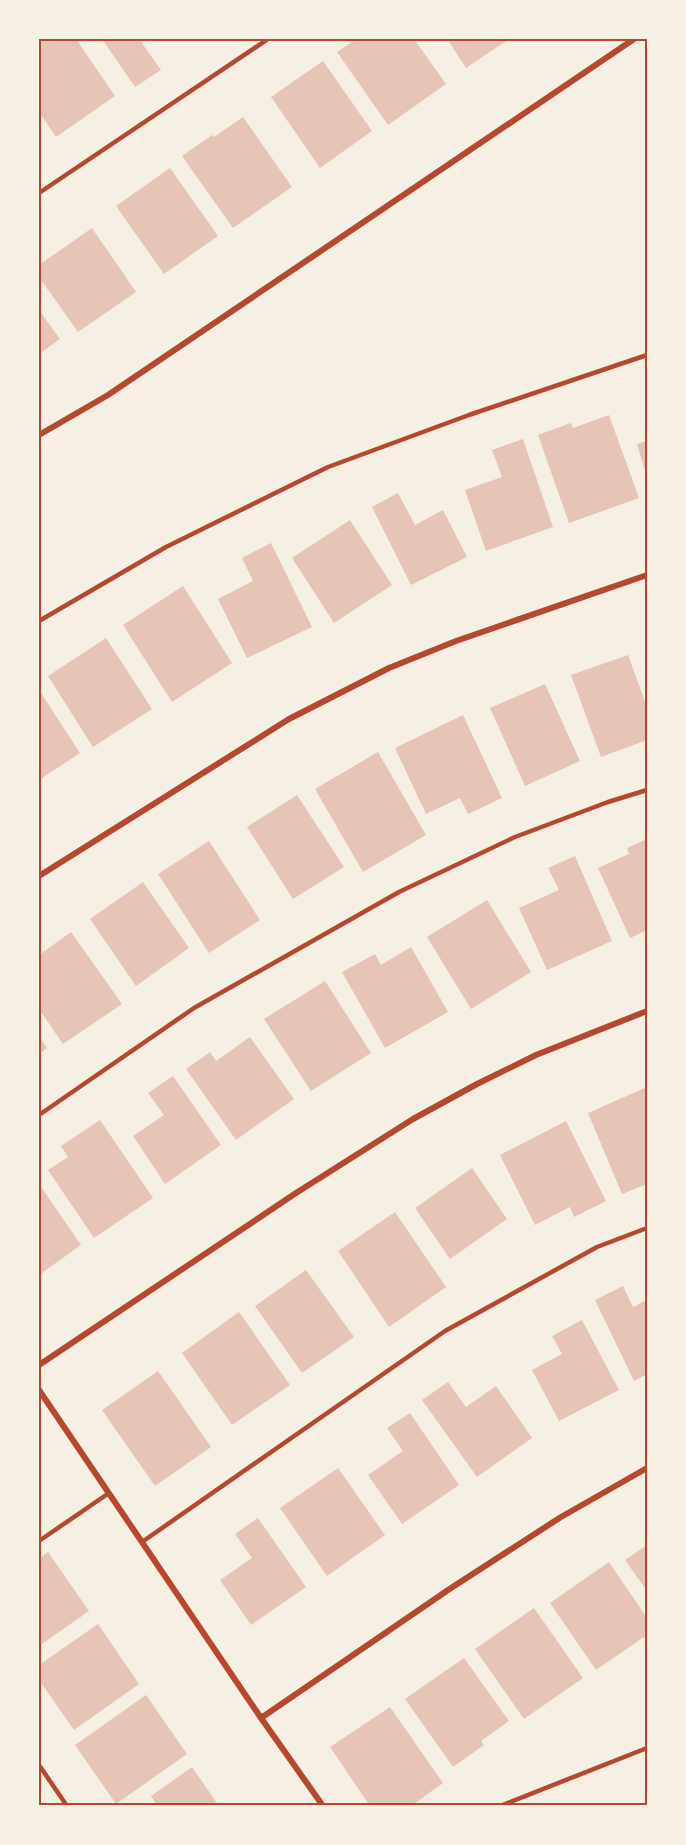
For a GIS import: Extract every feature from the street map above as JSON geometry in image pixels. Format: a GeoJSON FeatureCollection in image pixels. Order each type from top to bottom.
{"type":"FeatureCollection","features":[{"type":"Feature","properties":{"kind":"street"},"geometry":{"type":"LineString","coordinates":[[39,435],[108,395],[634,39]]}},
{"type":"Feature","properties":{"kind":"street"},"geometry":{"type":"LineString","coordinates":[[39,876],[290,719],[389,668],[456,641],[647,575]]}},
{"type":"Feature","properties":{"kind":"street"},"geometry":{"type":"LineString","coordinates":[[39,1365],[296,1193],[413,1119],[536,1055],[647,1011]]}},
{"type":"Feature","properties":{"kind":"street"},"geometry":{"type":"LineString","coordinates":[[39,1390],[323,1806]]}},
{"type":"Feature","properties":{"kind":"street"},"geometry":{"type":"LineString","coordinates":[[261,1718],[451,1588],[561,1517],[647,1468]]}},
{"type":"Feature","properties":{"kind":"lane"},"geometry":{"type":"LineString","coordinates":[[39,193],[268,39]]}},
{"type":"Feature","properties":{"kind":"lane"},"geometry":{"type":"LineString","coordinates":[[39,621],[166,547],[328,467],[469,415],[647,355]]}},
{"type":"Feature","properties":{"kind":"lane"},"geometry":{"type":"LineString","coordinates":[[39,1115],[194,1008],[399,892],[515,837],[647,790]]}},
{"type":"Feature","properties":{"kind":"lane"},"geometry":{"type":"LineString","coordinates":[[142,1542],[445,1331],[597,1248],[647,1228]]}},
{"type":"Feature","properties":{"kind":"lane"},"geometry":{"type":"LineString","coordinates":[[39,1541],[109,1493]]}},
{"type":"Feature","properties":{"kind":"lane"},"geometry":{"type":"LineString","coordinates":[[500,1806],[647,1748]]}},
{"type":"Feature","properties":{"kind":"lane"},"geometry":{"type":"LineString","coordinates":[[39,1765],[67,1806]]}},
{"type":"Feature","properties":{"kind":"building"},"geometry":{"type":"Polygon","coordinates":[[[39,39],[76,39],[115,96],[56,137],[39,112],[39,39]]]}},
{"type":"Feature","properties":{"kind":"building"},"geometry":{"type":"Polygon","coordinates":[[[102,39],[139,39],[161,70],[135,87],[102,39]]]}},
{"type":"Feature","properties":{"kind":"building"},"geometry":{"type":"Polygon","coordinates":[[[356,39],[414,39],[446,84],[388,125],[337,52],[356,39]]]}},
{"type":"Feature","properties":{"kind":"building"},"geometry":{"type":"Polygon","coordinates":[[[447,39],[509,39],[466,68],[447,39]]]}},
{"type":"Feature","properties":{"kind":"building"},"geometry":{"type":"Polygon","coordinates":[[[323,61],[372,131],[320,168],[271,97],[323,61]]]}},
{"type":"Feature","properties":{"kind":"building"},"geometry":{"type":"Polygon","coordinates":[[[243,117],[292,187],[233,228],[182,156],[243,117]]]}},
{"type":"Feature","properties":{"kind":"building"},"geometry":{"type":"Polygon","coordinates":[[[170,168],[218,236],[164,274],[116,206],[170,168]]]}},
{"type":"Feature","properties":{"kind":"building"},"geometry":{"type":"Polygon","coordinates":[[[92,228],[136,292],[78,332],[39,277],[39,265],[92,228]]]}},
{"type":"Feature","properties":{"kind":"building"},"geometry":{"type":"Polygon","coordinates":[[[39,310],[60,339],[39,354],[39,310]]]}},
{"type":"Feature","properties":{"kind":"building"},"geometry":{"type":"Polygon","coordinates":[[[609,415],[639,498],[569,523],[538,435],[571,423],[573,428],[609,415]]]}},
{"type":"Feature","properties":{"kind":"building"},"geometry":{"type":"Polygon","coordinates":[[[523,439],[553,527],[486,551],[465,490],[502,477],[492,450],[523,439]]]}},
{"type":"Feature","properties":{"kind":"building"},"geometry":{"type":"Polygon","coordinates":[[[647,441],[647,474],[646,474],[637,444],[647,441]]]}},
{"type":"Feature","properties":{"kind":"building"},"geometry":{"type":"Polygon","coordinates":[[[398,493],[415,525],[443,510],[467,557],[411,585],[372,507],[398,493]]]}},
{"type":"Feature","properties":{"kind":"building"},"geometry":{"type":"Polygon","coordinates":[[[350,520],[392,585],[334,623],[292,558],[350,520]]]}},
{"type":"Feature","properties":{"kind":"building"},"geometry":{"type":"Polygon","coordinates":[[[271,543],[312,627],[247,658],[218,599],[253,581],[242,558],[271,543]]]}},
{"type":"Feature","properties":{"kind":"building"},"geometry":{"type":"Polygon","coordinates":[[[183,586],[232,663],[172,702],[123,625],[183,586]]]}},
{"type":"Feature","properties":{"kind":"building"},"geometry":{"type":"Polygon","coordinates":[[[106,638],[152,709],[93,747],[48,676],[106,638]]]}},
{"type":"Feature","properties":{"kind":"building"},"geometry":{"type":"Polygon","coordinates":[[[628,655],[647,707],[647,740],[601,757],[571,675],[628,655]]]}},
{"type":"Feature","properties":{"kind":"building"},"geometry":{"type":"Polygon","coordinates":[[[545,684],[580,761],[525,786],[490,708],[545,684]]]}},
{"type":"Feature","properties":{"kind":"building"},"geometry":{"type":"Polygon","coordinates":[[[39,690],[80,753],[39,780],[39,690]]]}},
{"type":"Feature","properties":{"kind":"building"},"geometry":{"type":"Polygon","coordinates":[[[463,715],[502,798],[468,814],[460,798],[426,814],[395,748],[463,715]]]}},
{"type":"Feature","properties":{"kind":"building"},"geometry":{"type":"Polygon","coordinates":[[[378,752],[426,835],[363,872],[315,789],[378,752]]]}},
{"type":"Feature","properties":{"kind":"building"},"geometry":{"type":"Polygon","coordinates":[[[297,795],[344,867],[293,899],[247,827],[297,795]]]}},
{"type":"Feature","properties":{"kind":"building"},"geometry":{"type":"Polygon","coordinates":[[[647,839],[647,930],[630,938],[598,868],[629,854],[627,848],[647,839]]]}},
{"type":"Feature","properties":{"kind":"building"},"geometry":{"type":"Polygon","coordinates":[[[209,841],[260,920],[209,953],[158,874],[209,841]]]}},
{"type":"Feature","properties":{"kind":"building"},"geometry":{"type":"Polygon","coordinates":[[[575,856],[612,941],[547,970],[519,908],[559,890],[548,868],[575,856]]]}},
{"type":"Feature","properties":{"kind":"building"},"geometry":{"type":"Polygon","coordinates":[[[143,882],[189,948],[136,986],[90,919],[143,882]]]}},
{"type":"Feature","properties":{"kind":"building"},"geometry":{"type":"Polygon","coordinates":[[[487,900],[531,972],[471,1009],[427,937],[487,900]]]}},
{"type":"Feature","properties":{"kind":"building"},"geometry":{"type":"Polygon","coordinates":[[[71,932],[122,1004],[63,1044],[39,1009],[39,955],[71,932]]]}},
{"type":"Feature","properties":{"kind":"building"},"geometry":{"type":"Polygon","coordinates":[[[411,947],[448,1012],[385,1048],[342,972],[375,954],[381,965],[411,947]]]}},
{"type":"Feature","properties":{"kind":"building"},"geometry":{"type":"Polygon","coordinates":[[[325,981],[371,1053],[311,1091],[264,1019],[325,981]]]}},
{"type":"Feature","properties":{"kind":"building"},"geometry":{"type":"Polygon","coordinates":[[[39,1036],[47,1048],[39,1054],[39,1036]]]}},
{"type":"Feature","properties":{"kind":"building"},"geometry":{"type":"Polygon","coordinates":[[[250,1037],[294,1099],[236,1140],[186,1069],[210,1052],[216,1061],[250,1037]]]}},
{"type":"Feature","properties":{"kind":"building"},"geometry":{"type":"Polygon","coordinates":[[[173,1076],[221,1145],[165,1184],[133,1136],[164,1115],[148,1093],[173,1076]]]}},
{"type":"Feature","properties":{"kind":"building"},"geometry":{"type":"Polygon","coordinates":[[[647,1087],[647,1184],[622,1194],[588,1113],[647,1087]]]}},
{"type":"Feature","properties":{"kind":"building"},"geometry":{"type":"Polygon","coordinates":[[[100,1120],[153,1198],[94,1238],[48,1170],[68,1157],[61,1146],[100,1120]]]}},
{"type":"Feature","properties":{"kind":"building"},"geometry":{"type":"Polygon","coordinates":[[[566,1121],[606,1201],[574,1217],[570,1207],[535,1225],[500,1155],[566,1121]]]}},
{"type":"Feature","properties":{"kind":"building"},"geometry":{"type":"Polygon","coordinates":[[[472,1168],[507,1219],[450,1259],[415,1208],[472,1168]]]}},
{"type":"Feature","properties":{"kind":"building"},"geometry":{"type":"Polygon","coordinates":[[[39,1184],[81,1245],[39,1275],[39,1184]]]}},
{"type":"Feature","properties":{"kind":"building"},"geometry":{"type":"Polygon","coordinates":[[[395,1212],[446,1287],[389,1327],[338,1251],[395,1212]]]}},
{"type":"Feature","properties":{"kind":"building"},"geometry":{"type":"Polygon","coordinates":[[[306,1270],[354,1337],[302,1373],[255,1306],[306,1270]]]}},
{"type":"Feature","properties":{"kind":"building"},"geometry":{"type":"Polygon","coordinates":[[[623,1286],[633,1307],[647,1300],[647,1374],[634,1381],[595,1300],[623,1286]]]}},
{"type":"Feature","properties":{"kind":"building"},"geometry":{"type":"Polygon","coordinates":[[[239,1312],[290,1385],[232,1425],[182,1353],[239,1312]]]}},
{"type":"Feature","properties":{"kind":"building"},"geometry":{"type":"Polygon","coordinates":[[[582,1320],[619,1390],[559,1421],[532,1370],[562,1354],[552,1336],[582,1320]]]}},
{"type":"Feature","properties":{"kind":"building"},"geometry":{"type":"Polygon","coordinates":[[[158,1371],[211,1447],[155,1486],[102,1410],[158,1371]]]}},
{"type":"Feature","properties":{"kind":"building"},"geometry":{"type":"Polygon","coordinates":[[[448,1382],[466,1407],[496,1386],[532,1438],[477,1477],[422,1400],[448,1382]]]}},
{"type":"Feature","properties":{"kind":"building"},"geometry":{"type":"Polygon","coordinates":[[[410,1413],[459,1485],[402,1524],[368,1475],[403,1451],[387,1428],[410,1413]]]}},
{"type":"Feature","properties":{"kind":"building"},"geometry":{"type":"Polygon","coordinates":[[[338,1468],[385,1535],[327,1576],[280,1508],[338,1468]]]}},
{"type":"Feature","properties":{"kind":"building"},"geometry":{"type":"Polygon","coordinates":[[[258,1518],[306,1587],[251,1625],[220,1580],[252,1558],[235,1534],[258,1518]]]}},
{"type":"Feature","properties":{"kind":"building"},"geometry":{"type":"Polygon","coordinates":[[[647,1545],[647,1591],[625,1560],[647,1545]]]}},
{"type":"Feature","properties":{"kind":"building"},"geometry":{"type":"Polygon","coordinates":[[[48,1552],[89,1611],[39,1646],[39,1559],[48,1552]]]}},
{"type":"Feature","properties":{"kind":"building"},"geometry":{"type":"Polygon","coordinates":[[[609,1562],[647,1618],[647,1635],[596,1670],[550,1603],[609,1562]]]}},
{"type":"Feature","properties":{"kind":"building"},"geometry":{"type":"Polygon","coordinates":[[[534,1608],[583,1678],[524,1719],[475,1649],[534,1608]]]}},
{"type":"Feature","properties":{"kind":"building"},"geometry":{"type":"Polygon","coordinates":[[[98,1624],[139,1684],[74,1730],[39,1680],[39,1665],[98,1624]]]}},
{"type":"Feature","properties":{"kind":"building"},"geometry":{"type":"Polygon","coordinates":[[[464,1658],[509,1721],[481,1741],[484,1745],[453,1767],[405,1699],[464,1658]]]}},
{"type":"Feature","properties":{"kind":"building"},"geometry":{"type":"Polygon","coordinates":[[[146,1695],[187,1754],[116,1804],[75,1745],[146,1695]]]}},
{"type":"Feature","properties":{"kind":"building"},"geometry":{"type":"Polygon","coordinates":[[[390,1707],[443,1783],[411,1806],[370,1806],[330,1747],[390,1707]]]}},
{"type":"Feature","properties":{"kind":"building"},"geometry":{"type":"Polygon","coordinates":[[[192,1767],[219,1806],[157,1806],[151,1796],[192,1767]]]}}]}
